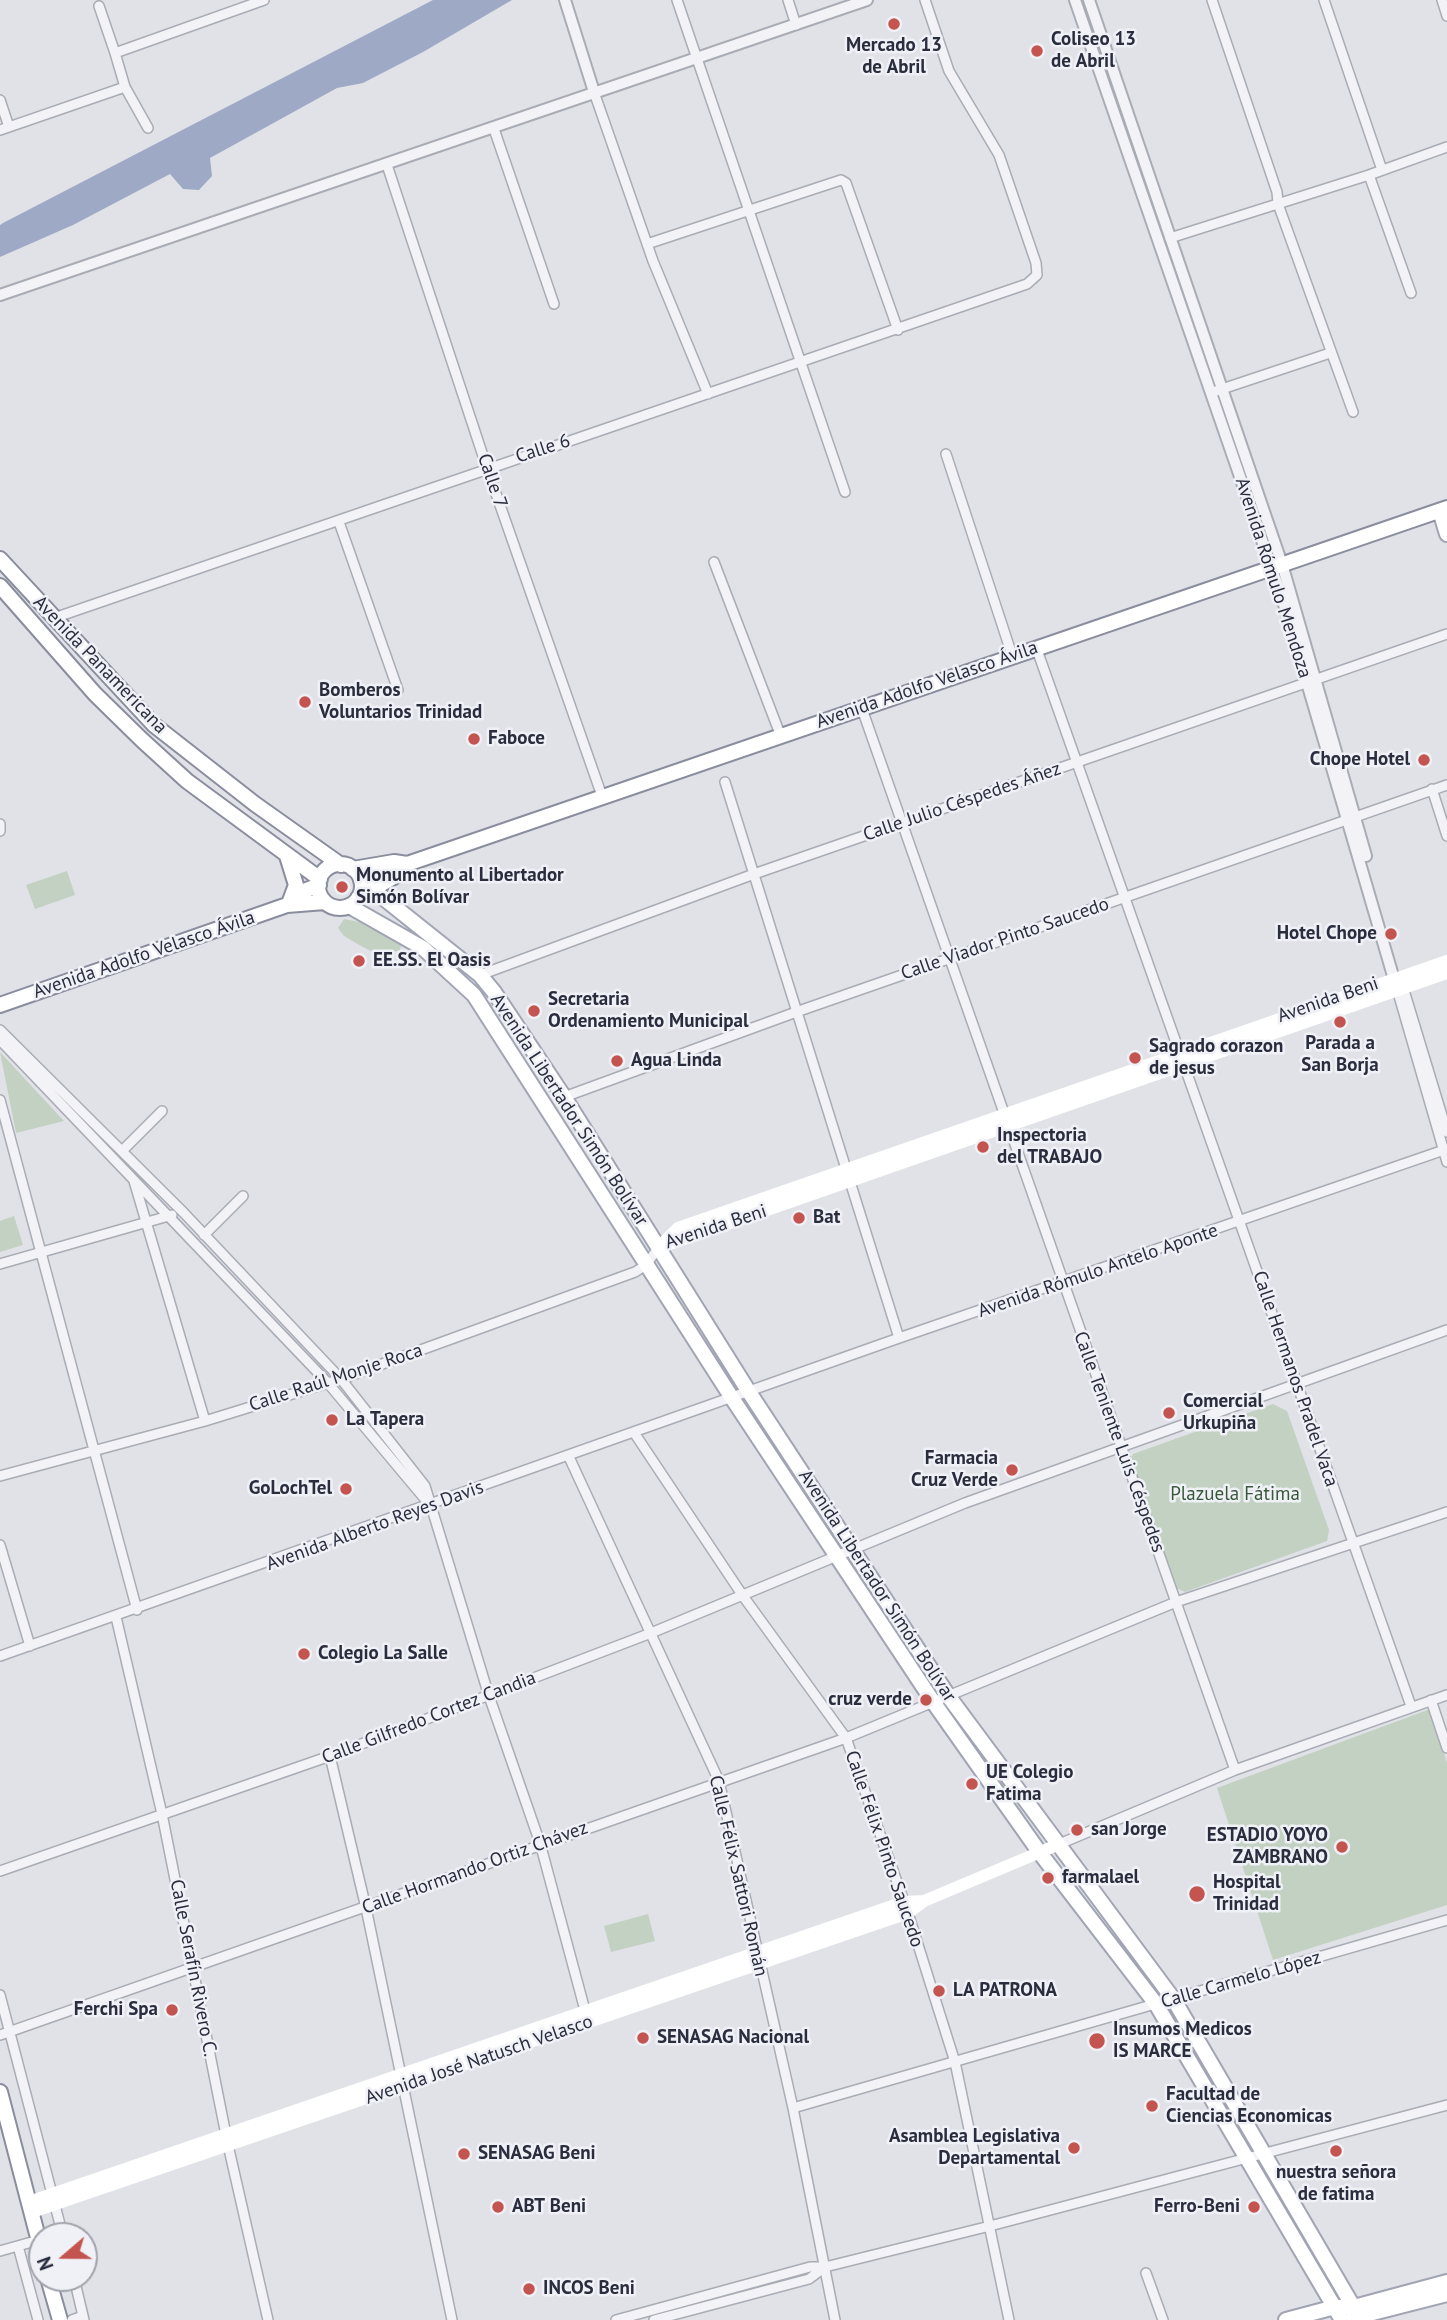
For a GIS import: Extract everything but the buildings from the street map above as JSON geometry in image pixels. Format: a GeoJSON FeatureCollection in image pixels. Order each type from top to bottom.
{"type":"FeatureCollection","features":[{"type":"Feature","properties":{"kind":"main road","name":"Avenida Adolfo Velasco Ávila"},"geometry":{"type":"LineString","coordinates":[[354,902],[407,864],[1443,509]]}},
{"type":"Feature","properties":{"kind":"main road"},"geometry":{"type":"LineString","coordinates":[[1443,509],[1447,534]]}},
{"type":"Feature","properties":{"kind":"main road","name":"Avenida Panamericana"},"geometry":{"type":"LineString","coordinates":[[0,559],[154,725],[211,771],[352,871]]}},
{"type":"Feature","properties":{"kind":"main road","name":"Avenida Panamericana"},"geometry":{"type":"LineString","coordinates":[[0,586],[95,694],[142,740],[187,780],[319,882]]}},
{"type":"Feature","properties":{"kind":"main road"},"geometry":{"type":"LineString","coordinates":[[287,856],[296,885],[294,897],[287,905]]}},
{"type":"Feature","properties":{"kind":"main road","name":"Avenida Adolfo Velasco Ávila"},"geometry":{"type":"LineString","coordinates":[[352,871],[394,862],[407,864]]}},
{"type":"Feature","properties":{"kind":"main road"},"geometry":{"type":"LineString","coordinates":[[328,868],[352,871],[354,902],[334,907],[325,902],[319,882],[328,868]]}},
{"type":"Feature","properties":{"kind":"main road","name":"Avenida Libertador Simón Bolívar"},"geometry":{"type":"LineString","coordinates":[[352,871],[480,975],[564,1097],[749,1392],[949,1697],[1174,2000],[1358,2315]]}},
{"type":"Feature","properties":{"kind":"main road","name":"Avenida Adolfo Velasco Ávila"},"geometry":{"type":"LineString","coordinates":[[287,905],[319,882]]}},
{"type":"Feature","properties":{"kind":"main road","name":"Avenida Adolfo Velasco Ávila"},"geometry":{"type":"LineString","coordinates":[[0,1005],[287,905],[325,902]]}},
{"type":"Feature","properties":{"kind":"main road","name":"Avenida Libertador Simón Bolívar"},"geometry":{"type":"LineString","coordinates":[[354,902],[423,948],[474,995],[550,1109],[732,1398],[934,1703],[1040,1853],[1156,2004],[1339,2317]]}},
{"type":"Feature","properties":{"kind":"main road","name":"Avenida Beni"},"geometry":{"type":"LineString","coordinates":[[658,1248],[678,1228],[847,1175],[1398,982],[1447,961]]}},
{"type":"Feature","properties":{"kind":"main road","name":"Avenida Beni"},"geometry":{"type":"LineString","coordinates":[[1398,982],[1447,973]]}},
{"type":"Feature","properties":{"kind":"main road","name":"Avenida José Natusch Velasco"},"geometry":{"type":"LineString","coordinates":[[31,2207],[906,1908],[1057,1845]]}},
{"type":"Feature","properties":{"kind":"main road"},"geometry":{"type":"LineString","coordinates":[[0,2092],[6,2137],[34,2222]]}},
{"type":"Feature","properties":{"kind":"main road"},"geometry":{"type":"LineString","coordinates":[[1358,2315],[1447,2282]]}},
{"type":"Feature","properties":{"kind":"main road"},"geometry":{"type":"LineString","coordinates":[[52,2292],[60,2320]]}},
{"type":"Feature","properties":{"kind":"main road"},"geometry":{"type":"LineString","coordinates":[[1286,2320],[1358,2315],[1447,2294]]}},
{"type":"Feature","properties":{"kind":"street"},"geometry":{"type":"LineString","coordinates":[[115,53],[264,0]]}},
{"type":"Feature","properties":{"kind":"street"},"geometry":{"type":"LineString","coordinates":[[565,0],[594,95],[647,244],[708,394]]}},
{"type":"Feature","properties":{"kind":"street"},"geometry":{"type":"LineString","coordinates":[[677,0],[845,492]]}},
{"type":"Feature","properties":{"kind":"street"},"geometry":{"type":"LineString","coordinates":[[788,0],[796,25]]}},
{"type":"Feature","properties":{"kind":"street"},"geometry":{"type":"LineString","coordinates":[[0,295],[867,0]]}},
{"type":"Feature","properties":{"kind":"street","name":"Calle 6"},"geometry":{"type":"LineString","coordinates":[[54,618],[339,522],[487,468],[898,330],[1033,280],[1037,275],[1037,262],[999,155],[949,71],[925,0]]}},
{"type":"Feature","properties":{"kind":"street","name":"Avenida Rómulo Mendoza"},"geometry":{"type":"LineString","coordinates":[[1075,0],[1277,566],[1398,982],[1447,1163]]}},
{"type":"Feature","properties":{"kind":"street","name":"Avenida Rómulo Mendoza"},"geometry":{"type":"LineString","coordinates":[[1089,0],[1170,238],[1216,391]]}},
{"type":"Feature","properties":{"kind":"street"},"geometry":{"type":"LineString","coordinates":[[1212,0],[1277,192],[1278,204],[1353,412]]}},
{"type":"Feature","properties":{"kind":"street"},"geometry":{"type":"LineString","coordinates":[[1324,0],[1382,170]]}},
{"type":"Feature","properties":{"kind":"street"},"geometry":{"type":"LineString","coordinates":[[1441,0],[1447,16]]}},
{"type":"Feature","properties":{"kind":"street"},"geometry":{"type":"LineString","coordinates":[[99,6],[125,87],[148,128]]}},
{"type":"Feature","properties":{"kind":"street"},"geometry":{"type":"LineString","coordinates":[[0,100],[5,129],[125,87]]}},
{"type":"Feature","properties":{"kind":"street"},"geometry":{"type":"LineString","coordinates":[[494,129],[554,304]]}},
{"type":"Feature","properties":{"kind":"street"},"geometry":{"type":"LineString","coordinates":[[1170,238],[1369,175],[1447,147]]}},
{"type":"Feature","properties":{"kind":"street","name":"Calle 7"},"geometry":{"type":"LineString","coordinates":[[387,165],[487,468],[602,796]]}},
{"type":"Feature","properties":{"kind":"street"},"geometry":{"type":"LineString","coordinates":[[1369,175],[1411,293]]}},
{"type":"Feature","properties":{"kind":"street"},"geometry":{"type":"LineString","coordinates":[[647,244],[841,180],[846,183],[898,330]]}},
{"type":"Feature","properties":{"kind":"street"},"geometry":{"type":"LineString","coordinates":[[1216,391],[1330,353]]}},
{"type":"Feature","properties":{"kind":"street"},"geometry":{"type":"LineString","coordinates":[[946,454],[1012,655]]}},
{"type":"Feature","properties":{"kind":"street"},"geometry":{"type":"LineString","coordinates":[[339,522],[398,690]]}},
{"type":"Feature","properties":{"kind":"street"},"geometry":{"type":"LineString","coordinates":[[714,562],[780,734]]}},
{"type":"Feature","properties":{"kind":"street","name":"Calle Julio Céspedes Áñez"},"geometry":{"type":"LineString","coordinates":[[480,975],[754,874],[1312,683],[1447,634]]}},
{"type":"Feature","properties":{"kind":"street","name":"Calle Hermanos Pradel Vaca"},"geometry":{"type":"LineString","coordinates":[[1036,647],[1298,1383],[1351,1543],[1411,1706]]}},
{"type":"Feature","properties":{"kind":"street","name":"Calle Teniente Luis Céspedes"},"geometry":{"type":"LineString","coordinates":[[862,709],[948,960],[1235,1770]]}},
{"type":"Feature","properties":{"kind":"street"},"geometry":{"type":"LineString","coordinates":[[725,782],[799,1011],[899,1338]]}},
{"type":"Feature","properties":{"kind":"street","name":"Calle Viador Pinto Saucedo"},"geometry":{"type":"LineString","coordinates":[[564,1097],[799,1011],[1447,785]]}},
{"type":"Feature","properties":{"kind":"street"},"geometry":{"type":"LineString","coordinates":[[1432,789],[1447,836]]}},
{"type":"Feature","properties":{"kind":"street"},"geometry":{"type":"LineString","coordinates":[[0,824],[0,831]]}},
{"type":"Feature","properties":{"kind":"street","name":"Avenida Rómulo Mendoza"},"geometry":{"type":"LineString","coordinates":[[1398,982],[1447,1132]]}},
{"type":"Feature","properties":{"kind":"street"},"geometry":{"type":"LineString","coordinates":[[0,1030],[144,1171],[341,1379],[425,1486],[489,1696],[540,1843],[587,2017]]}},
{"type":"Feature","properties":{"kind":"street"},"geometry":{"type":"LineString","coordinates":[[0,1040],[327,1382],[431,1506]]}},
{"type":"Feature","properties":{"kind":"street"},"geometry":{"type":"LineString","coordinates":[[0,1100],[137,1610]]}},
{"type":"Feature","properties":{"kind":"street"},"geometry":{"type":"LineString","coordinates":[[123,1150],[162,1111]]}},
{"type":"Feature","properties":{"kind":"street"},"geometry":{"type":"LineString","coordinates":[[0,1149],[12,1145]]}},
{"type":"Feature","properties":{"kind":"street","name":"Avenida Rómulo Antelo Aponte"},"geometry":{"type":"LineString","coordinates":[[749,1392],[1445,1150]]}},
{"type":"Feature","properties":{"kind":"street"},"geometry":{"type":"LineString","coordinates":[[133,1178],[144,1171]]}},
{"type":"Feature","properties":{"kind":"street"},"geometry":{"type":"LineString","coordinates":[[133,1178],[205,1421]]}},
{"type":"Feature","properties":{"kind":"street"},"geometry":{"type":"LineString","coordinates":[[204,1235],[243,1196]]}},
{"type":"Feature","properties":{"kind":"street"},"geometry":{"type":"LineString","coordinates":[[0,1264],[184,1213]]}},
{"type":"Feature","properties":{"kind":"street"},"geometry":{"type":"LineString","coordinates":[[646,1265],[658,1248]]}},
{"type":"Feature","properties":{"kind":"street","name":"Calle Raúl Monje Roca"},"geometry":{"type":"LineString","coordinates":[[0,1476],[205,1421],[341,1379],[635,1272],[646,1265]]}},
{"type":"Feature","properties":{"kind":"street","name":"Calle Gilfredo Cortez Candia"},"geometry":{"type":"LineString","coordinates":[[0,1871],[330,1756],[651,1633],[965,1503],[1447,1330]]}},
{"type":"Feature","properties":{"kind":"street","name":"Avenida Alberto Reyes Davis"},"geometry":{"type":"LineString","coordinates":[[0,1656],[137,1610],[749,1392]]}},
{"type":"Feature","properties":{"kind":"street","name":"Calle Félix Pinto Saucedo"},"geometry":{"type":"LineString","coordinates":[[635,1434],[743,1596],[846,1738],[906,1908],[954,2062],[1009,2320]]}},
{"type":"Feature","properties":{"kind":"street","name":"Calle Félix Sattori Román"},"geometry":{"type":"LineString","coordinates":[[569,1457],[719,1781],[793,2108],[835,2320]]}},
{"type":"Feature","properties":{"kind":"street","name":"Calle Hormando Ortiz Chávez"},"geometry":{"type":"LineString","coordinates":[[5,2033],[366,1908],[540,1843],[846,1738],[1176,1602],[1447,1512]]}},
{"type":"Feature","properties":{"kind":"street"},"geometry":{"type":"LineString","coordinates":[[0,1545],[30,1646]]}},
{"type":"Feature","properties":{"kind":"street","name":"Calle Serafín Rivero C."},"geometry":{"type":"LineString","coordinates":[[116,1617],[162,1814],[227,2140],[268,2320]]}},
{"type":"Feature","properties":{"kind":"street"},"geometry":{"type":"LineString","coordinates":[[1057,1845],[1235,1770],[1447,1695]]}},
{"type":"Feature","properties":{"kind":"street"},"geometry":{"type":"LineString","coordinates":[[1431,1700],[1447,1748]]}},
{"type":"Feature","properties":{"kind":"street"},"geometry":{"type":"LineString","coordinates":[[330,1756],[366,1908],[452,2320]]}},
{"type":"Feature","properties":{"kind":"street","name":"Calle Carmelo López"},"geometry":{"type":"LineString","coordinates":[[793,2108],[1446,1923]]}},
{"type":"Feature","properties":{"kind":"street"},"geometry":{"type":"LineString","coordinates":[[0,1995],[5,2033],[59,2222]]}},
{"type":"Feature","properties":{"kind":"street"},"geometry":{"type":"LineString","coordinates":[[616,2320],[810,2266],[825,2267],[990,2226],[1447,2105]]}},
{"type":"Feature","properties":{"kind":"street"},"geometry":{"type":"LineString","coordinates":[[18,2246],[38,2320]]}},
{"type":"Feature","properties":{"kind":"street"},"geometry":{"type":"LineString","coordinates":[[0,2251],[28,2246]]}},
{"type":"Feature","properties":{"kind":"street"},"geometry":{"type":"LineString","coordinates":[[654,2320],[809,2279],[825,2267]]}},
{"type":"Feature","properties":{"kind":"street"},"geometry":{"type":"LineString","coordinates":[[1146,2273],[1163,2320]]}},
{"type":"Feature","properties":{"kind":"street"},"geometry":{"type":"LineString","coordinates":[[72,2320],[84,2318],[78,2292]]}},
{"type":"Feature","properties":{"kind":"green space"},"geometry":{"type":"Polygon","coordinates":[[[67,871],[75,895],[35,909],[26,885],[67,871]]]}},
{"type":"Feature","properties":{"kind":"green space"},"geometry":{"type":"Polygon","coordinates":[[[344,919],[359,922],[389,938],[401,945],[400,950],[381,956],[361,946],[344,936],[338,928],[344,919]]]}},
{"type":"Feature","properties":{"kind":"green space"},"geometry":{"type":"Polygon","coordinates":[[[0,1052],[64,1121],[16,1133],[0,1052]]]}},
{"type":"Feature","properties":{"kind":"green space"},"geometry":{"type":"Polygon","coordinates":[[[14,1216],[23,1245],[0,1252],[0,1221],[14,1216]]]}},
{"type":"Feature","properties":{"kind":"green space","name":"Plazuela Fátima"},"geometry":{"type":"Polygon","coordinates":[[[1273,1404],[1287,1411],[1329,1530],[1327,1541],[1185,1592],[1176,1588],[1130,1462],[1133,1454],[1273,1404]]]}},
{"type":"Feature","properties":{"kind":"green space","name":"ESTADIO YOYO ZAMBRANO"},"geometry":{"type":"Polygon","coordinates":[[[1430,1709],[1447,1763],[1447,1905],[1273,1960],[1217,1788],[1430,1709]]]}},
{"type":"Feature","properties":{"kind":"green space"},"geometry":{"type":"Polygon","coordinates":[[[648,1914],[655,1941],[611,1952],[604,1926],[648,1914]]]}},
{"type":"Feature","properties":{"kind":"water"},"geometry":{"type":"Polygon","coordinates":[[[433,0],[512,0],[423,52],[363,83],[337,88],[210,158],[212,176],[199,190],[183,189],[170,174],[73,225],[0,257],[0,225],[3,223],[433,0]]]}},
{"type":"Feature","properties":{"kind":"place","name":"Mercado 13 de Abril"},"geometry":{"type":"Point","coordinates":[894,24]}},
{"type":"Feature","properties":{"kind":"place","name":"Coliseo 13 de Abril"},"geometry":{"type":"Point","coordinates":[1037,51]}},
{"type":"Feature","properties":{"kind":"place","name":"Bomberos Voluntarios Trinidad"},"geometry":{"type":"Point","coordinates":[305,702]}},
{"type":"Feature","properties":{"kind":"place","name":"Faboce"},"geometry":{"type":"Point","coordinates":[474,739]}},
{"type":"Feature","properties":{"kind":"place","name":"Chope Hotel"},"geometry":{"type":"Point","coordinates":[1424,760]}},
{"type":"Feature","properties":{"kind":"place","name":"Monumento al Libertador Simón Bolívar"},"geometry":{"type":"Point","coordinates":[342,887]}},
{"type":"Feature","properties":{"kind":"place","name":"Hotel Chope"},"geometry":{"type":"Point","coordinates":[1391,934]}},
{"type":"Feature","properties":{"kind":"place","name":"EE.SS. El Oasis"},"geometry":{"type":"Point","coordinates":[359,961]}},
{"type":"Feature","properties":{"kind":"place","name":"Secretaria Ordenamiento Municipal"},"geometry":{"type":"Point","coordinates":[534,1011]}},
{"type":"Feature","properties":{"kind":"place","name":"Parada a San Borja"},"geometry":{"type":"Point","coordinates":[1340,1022]}},
{"type":"Feature","properties":{"kind":"place","name":"Sagrado corazon de jesus"},"geometry":{"type":"Point","coordinates":[1135,1058]}},
{"type":"Feature","properties":{"kind":"place","name":"Agua Linda"},"geometry":{"type":"Point","coordinates":[617,1061]}},
{"type":"Feature","properties":{"kind":"place","name":"Inspectoria del TRABAJO"},"geometry":{"type":"Point","coordinates":[983,1147]}},
{"type":"Feature","properties":{"kind":"place","name":"Bat"},"geometry":{"type":"Point","coordinates":[799,1218]}},
{"type":"Feature","properties":{"kind":"place","name":"Comercial Urkupiña"},"geometry":{"type":"Point","coordinates":[1169,1413]}},
{"type":"Feature","properties":{"kind":"place","name":"La Tapera"},"geometry":{"type":"Point","coordinates":[332,1420]}},
{"type":"Feature","properties":{"kind":"place","name":"Farmacia Cruz Verde"},"geometry":{"type":"Point","coordinates":[1012,1470]}},
{"type":"Feature","properties":{"kind":"place","name":"GoLochTel"},"geometry":{"type":"Point","coordinates":[346,1489]}},
{"type":"Feature","properties":{"kind":"place","name":"Colegio La Salle"},"geometry":{"type":"Point","coordinates":[304,1654]}},
{"type":"Feature","properties":{"kind":"place","name":"cruz verde"},"geometry":{"type":"Point","coordinates":[926,1700]}},
{"type":"Feature","properties":{"kind":"place","name":"UE Colegio Fatima"},"geometry":{"type":"Point","coordinates":[972,1784]}},
{"type":"Feature","properties":{"kind":"place","name":"san Jorge"},"geometry":{"type":"Point","coordinates":[1077,1830]}},
{"type":"Feature","properties":{"kind":"place","name":"ESTADIO YOYO ZAMBRANO"},"geometry":{"type":"Point","coordinates":[1342,1847]}},
{"type":"Feature","properties":{"kind":"place","name":"farmalael"},"geometry":{"type":"Point","coordinates":[1048,1878]}},
{"type":"Feature","properties":{"kind":"place","name":"Hospital Trinidad"},"geometry":{"type":"Point","coordinates":[1197,1894]}},
{"type":"Feature","properties":{"kind":"place","name":"LA PATRONA"},"geometry":{"type":"Point","coordinates":[939,1991]}},
{"type":"Feature","properties":{"kind":"place","name":"Ferchi Spa"},"geometry":{"type":"Point","coordinates":[172,2010]}},
{"type":"Feature","properties":{"kind":"place","name":"SENASAG Nacional"},"geometry":{"type":"Point","coordinates":[643,2038]}},
{"type":"Feature","properties":{"kind":"place","name":"Insumos Medicos IS MARCE"},"geometry":{"type":"Point","coordinates":[1097,2041]}},
{"type":"Feature","properties":{"kind":"place","name":"Facultad de Ciencias Economicas"},"geometry":{"type":"Point","coordinates":[1152,2106]}},
{"type":"Feature","properties":{"kind":"place","name":"Asamblea Legislativa Departamental"},"geometry":{"type":"Point","coordinates":[1074,2148]}},
{"type":"Feature","properties":{"kind":"place","name":"nuestra señora de fatima"},"geometry":{"type":"Point","coordinates":[1336,2151]}},
{"type":"Feature","properties":{"kind":"place","name":"SENASAG Beni"},"geometry":{"type":"Point","coordinates":[464,2154]}},
{"type":"Feature","properties":{"kind":"place","name":"ABT Beni"},"geometry":{"type":"Point","coordinates":[498,2207]}},
{"type":"Feature","properties":{"kind":"place","name":"Ferro-Beni"},"geometry":{"type":"Point","coordinates":[1254,2207]}},
{"type":"Feature","properties":{"kind":"place","name":"INCOS Beni"},"geometry":{"type":"Point","coordinates":[529,2289]}}]}
